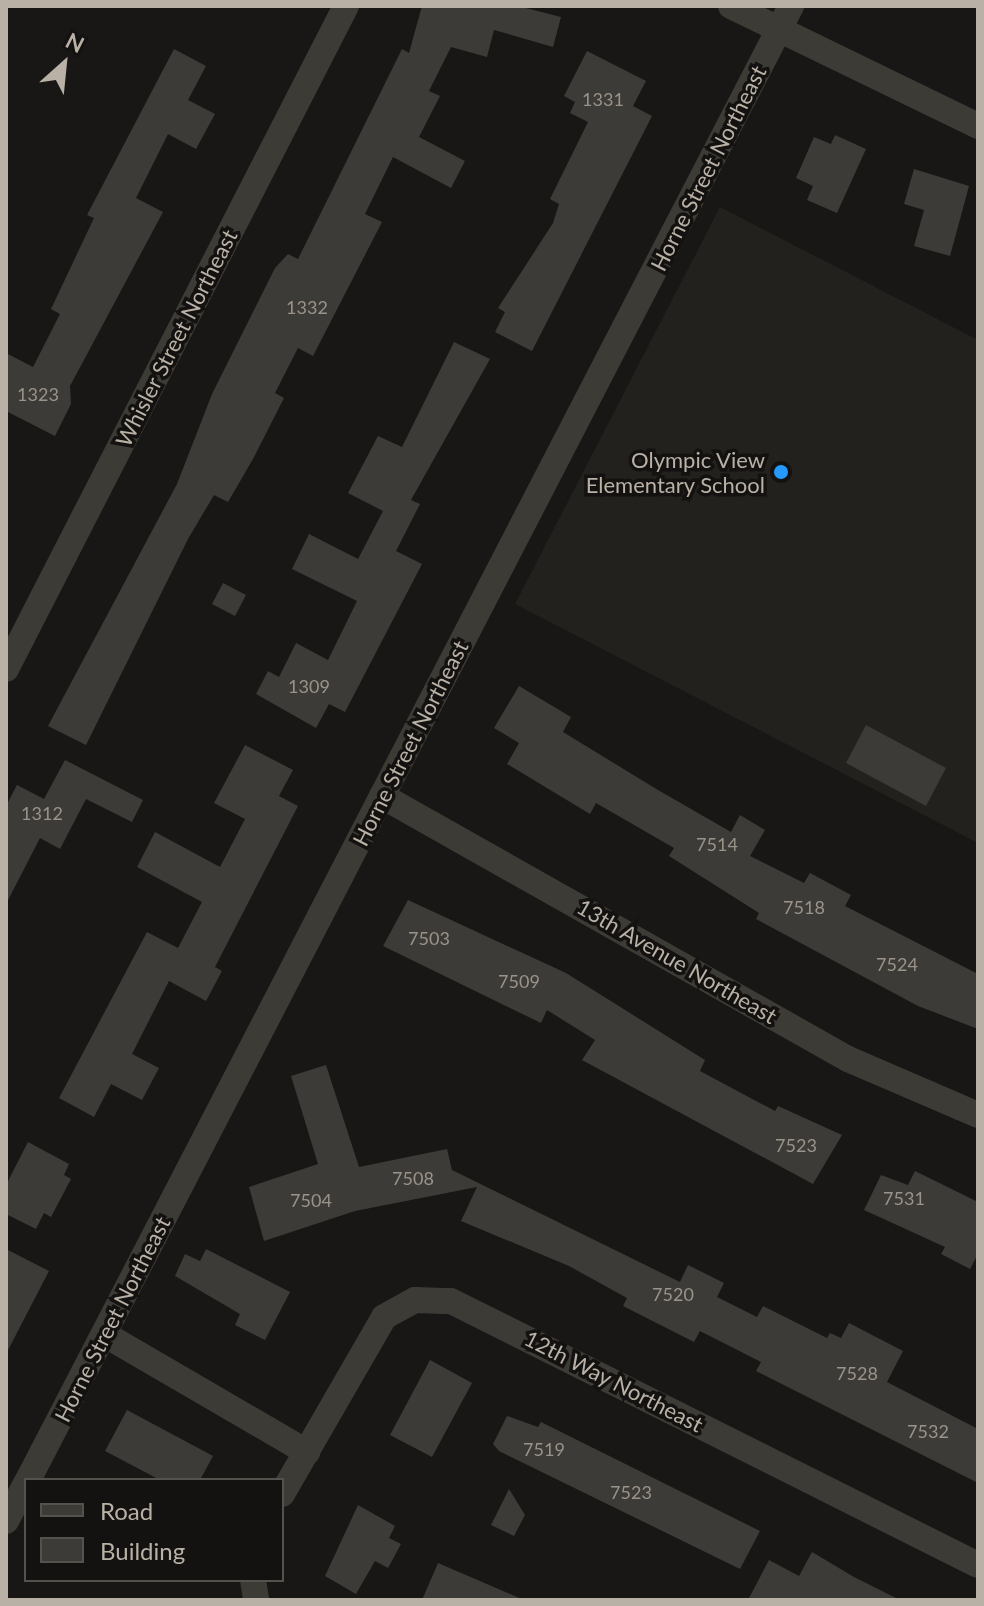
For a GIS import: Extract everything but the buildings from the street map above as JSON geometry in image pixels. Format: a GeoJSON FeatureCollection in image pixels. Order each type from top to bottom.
{"type":"FeatureCollection","features":[{"type":"Feature","properties":{"kind":"street","name":"Whisler Street Northeast"},"geometry":{"type":"LineString","coordinates":[[6,669],[346,6]]}},
{"type":"Feature","properties":{"kind":"street"},"geometry":{"type":"LineString","coordinates":[[731,6],[785,18],[978,126]]}},
{"type":"Feature","properties":{"kind":"street","name":"Horne Street Northeast"},"geometry":{"type":"LineString","coordinates":[[29,1478],[785,18]]}},
{"type":"Feature","properties":{"kind":"street","name":"13th Avenue Northeast"},"geometry":{"type":"LineString","coordinates":[[382,796],[848,1059],[978,1115]]}},
{"type":"Feature","properties":{"kind":"street","name":"12th Way Northeast"},"geometry":{"type":"LineString","coordinates":[[284,1491],[384,1317],[415,1300],[451,1301],[978,1565]]}},
{"type":"Feature","properties":{"kind":"street"},"geometry":{"type":"LineString","coordinates":[[104,1334],[307,1452]]}},
{"type":"Feature","properties":{"kind":"street","name":"Horne Street Northeast"},"geometry":{"type":"LineString","coordinates":[[6,1521],[24,1488]]}},
{"type":"Feature","properties":{"kind":"shaded area","name":"Olympic View Elementary School"},"geometry":{"type":"Polygon","coordinates":[[[720,207],[978,340],[978,843],[515,604],[720,207]]]}},
{"type":"Feature","properties":{"kind":"place","name":"Olympic View Elementary School"},"geometry":{"type":"Point","coordinates":[781,472]}}]}
